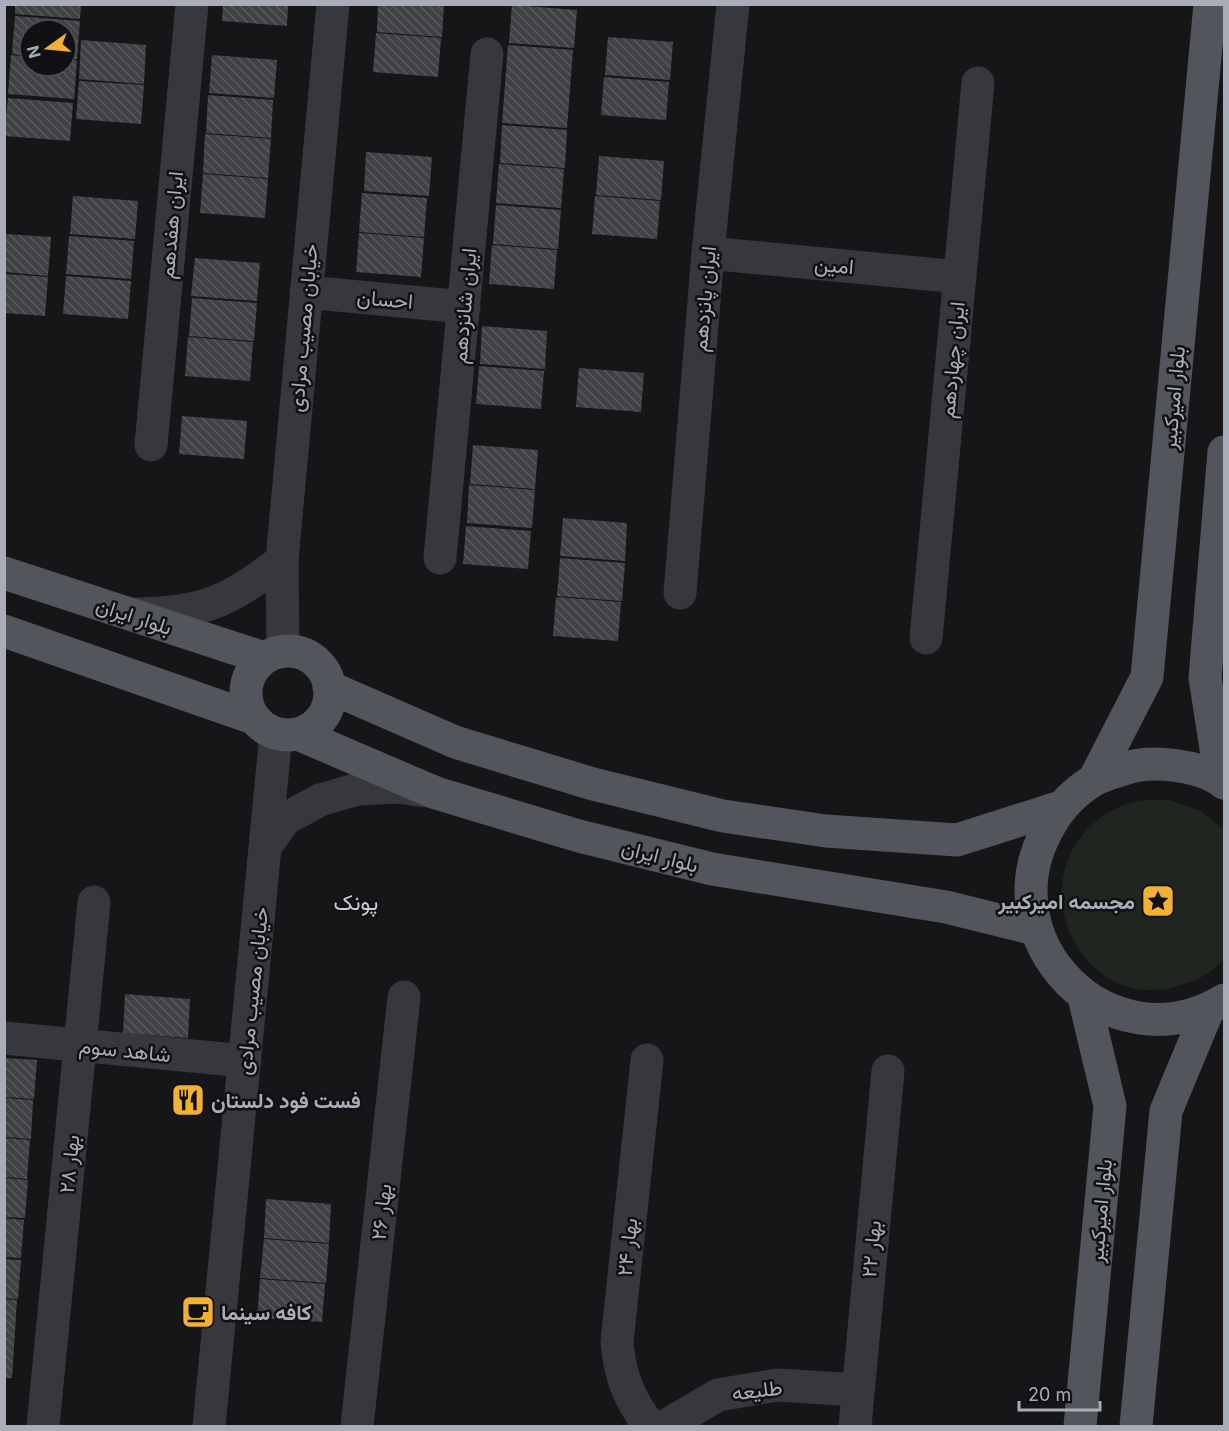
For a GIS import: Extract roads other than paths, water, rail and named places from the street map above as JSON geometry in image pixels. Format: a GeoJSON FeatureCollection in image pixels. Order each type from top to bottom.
{"type":"FeatureCollection","features":[{"type":"Feature","properties":{"kind":"main road","name":"بلوار امیرکبیر"},"geometry":{"type":"LineString","coordinates":[[1094,780],[1148,677],[1210,4]]}},
{"type":"Feature","properties":{"kind":"main road"},"geometry":{"type":"LineString","coordinates":[[1223,782],[1205,678],[1224,452]]}},
{"type":"Feature","properties":{"kind":"main road","name":"بلوار ایران"},"geometry":{"type":"LineString","coordinates":[[4,573],[129,614],[273,655]]}},
{"type":"Feature","properties":{"kind":"main road","name":"بلوار ایران"},"geometry":{"type":"LineString","coordinates":[[4,631],[276,729],[436,793],[579,836],[712,869],[946,907],[1035,929]]}},
{"type":"Feature","properties":{"kind":"main road"},"geometry":{"type":"LineString","coordinates":[[273,655],[308,656],[318,664],[329,687],[328,707],[316,725],[276,729],[248,708],[246,686],[256,666],[273,655]]}},
{"type":"Feature","properties":{"kind":"main road"},"geometry":{"type":"LineString","coordinates":[[329,687],[455,742],[593,784],[723,816],[826,831],[957,840],[1061,807]]}},
{"type":"Feature","properties":{"kind":"main road"},"geometry":{"type":"LineString","coordinates":[[1216,1005],[1166,1020],[1123,1016],[1084,997],[1054,967],[1035,929],[1030,886],[1039,844],[1061,807],[1094,780],[1135,765],[1179,765],[1223,782]]}},
{"type":"Feature","properties":{"kind":"main road","name":"بلوار امیرکبیر"},"geometry":{"type":"LineString","coordinates":[[1080,1426],[1110,1106],[1084,997]]}},
{"type":"Feature","properties":{"kind":"main road"},"geometry":{"type":"LineString","coordinates":[[1136,1426],[1166,1111],[1216,1005]]}},
{"type":"Feature","properties":{"kind":"street","name":"ایران هفدهم"},"geometry":{"type":"LineString","coordinates":[[151,445],[192,4]]}},
{"type":"Feature","properties":{"kind":"street","name":"خیابان مصیب مرادی"},"geometry":{"type":"LineString","coordinates":[[273,655],[333,4]]}},
{"type":"Feature","properties":{"kind":"street","name":"ایران پانزدهم"},"geometry":{"type":"LineString","coordinates":[[680,593],[708,253],[734,4]]}},
{"type":"Feature","properties":{"kind":"street","name":"ایران شانزدهم"},"geometry":{"type":"LineString","coordinates":[[440,558],[487,54]]}},
{"type":"Feature","properties":{"kind":"street","name":"ایران چهاردهم"},"geometry":{"type":"LineString","coordinates":[[926,638],[978,83]]}},
{"type":"Feature","properties":{"kind":"street","name":"امین"},"geometry":{"type":"LineString","coordinates":[[708,253],[960,277]]}},
{"type":"Feature","properties":{"kind":"street","name":"احسان"},"geometry":{"type":"LineString","coordinates":[[306,292],[464,307]]}},
{"type":"Feature","properties":{"kind":"street"},"geometry":{"type":"LineString","coordinates":[[129,614],[170,614],[211,605],[249,587],[282,560]]}},
{"type":"Feature","properties":{"kind":"street","name":"خیابان مصیب مرادی"},"geometry":{"type":"LineString","coordinates":[[209,1426],[276,729]]}},
{"type":"Feature","properties":{"kind":"street"},"geometry":{"type":"LineString","coordinates":[[266,846],[285,819],[320,800],[358,789],[397,787],[436,793]]}},
{"type":"Feature","properties":{"kind":"street","name":"بهار ۲۸"},"geometry":{"type":"LineString","coordinates":[[43,1426],[94,902]]}},
{"type":"Feature","properties":{"kind":"street","name":"بهار ۲۶"},"geometry":{"type":"LineString","coordinates":[[357,1426],[404,997]]}},
{"type":"Feature","properties":{"kind":"street","name":"شاهد سوم"},"geometry":{"type":"LineString","coordinates":[[4,1038],[245,1061]]}},
{"type":"Feature","properties":{"kind":"street","name":"بهار ۲۴"},"geometry":{"type":"LineString","coordinates":[[647,1060],[617,1342],[619,1366],[626,1389],[650,1426]]}},
{"type":"Feature","properties":{"kind":"street","name":"بهار ۲۲"},"geometry":{"type":"LineString","coordinates":[[855,1426],[888,1071]]}},
{"type":"Feature","properties":{"kind":"street","name":"طلیعه"},"geometry":{"type":"LineString","coordinates":[[665,1426],[718,1395],[777,1385],[858,1390]]}},
{"type":"Feature","properties":{"kind":"place","name":"مجسمه امیرکبیر"},"geometry":{"type":"Point","coordinates":[1158,901]}},
{"type":"Feature","properties":{"kind":"place","name":"فست فود دلستان"},"geometry":{"type":"Point","coordinates":[188,1100]}},
{"type":"Feature","properties":{"kind":"place","name":"کافه سینما"},"geometry":{"type":"Point","coordinates":[198,1312]}},
{"type":"Feature","properties":{"kind":"district","name":"پونک"},"geometry":{"type":"Point","coordinates":[356,902]}}]}
